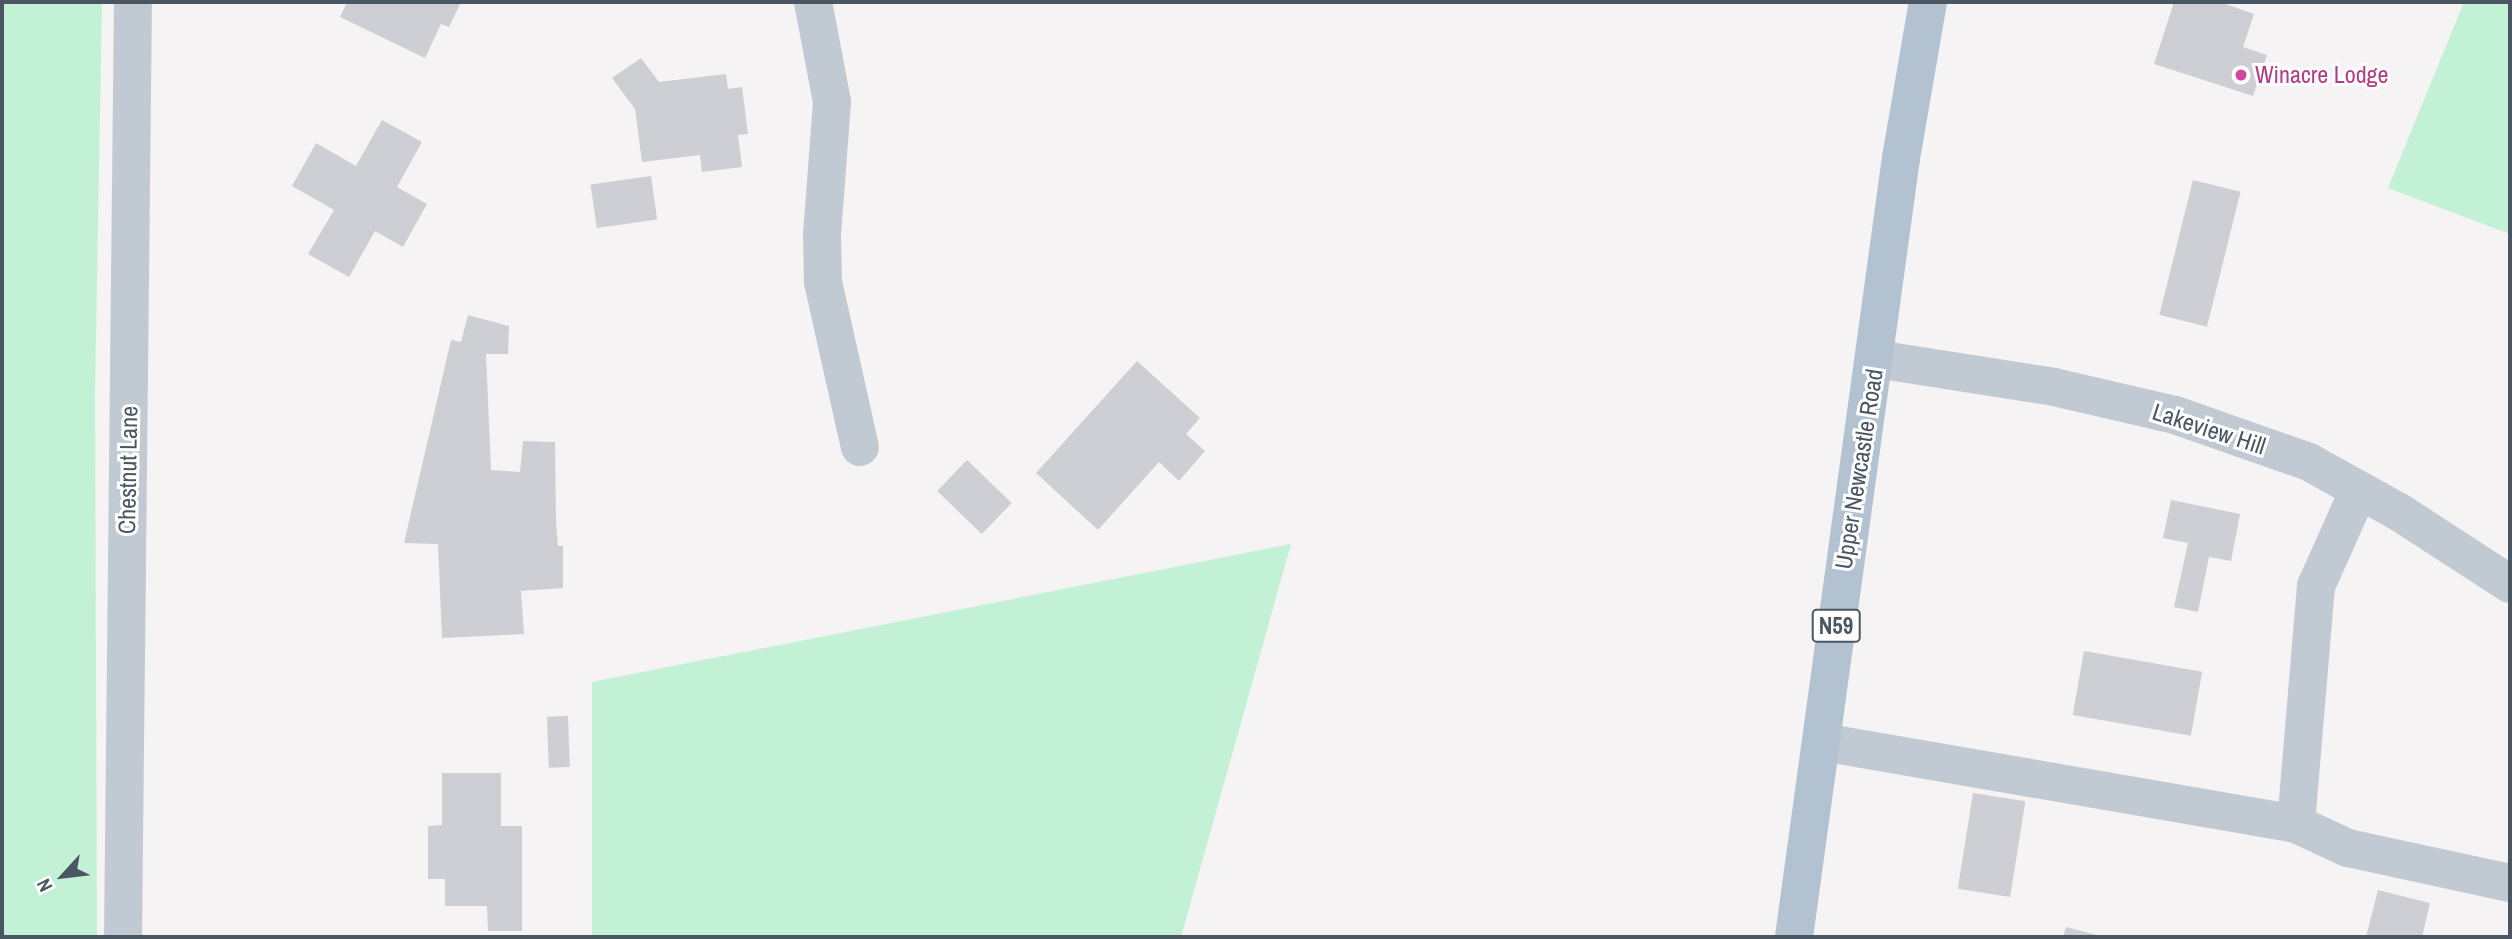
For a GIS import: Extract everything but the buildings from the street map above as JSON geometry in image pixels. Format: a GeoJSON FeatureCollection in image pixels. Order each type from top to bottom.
{"type":"FeatureCollection","features":[{"type":"Feature","properties":{"kind":"main road","name":"Upper Newcastle Road"},"geometry":{"type":"LineString","coordinates":[[1794,937],[1902,158],[1928,2]]}},
{"type":"Feature","properties":{"kind":"street","name":"Chestnut Lane"},"geometry":{"type":"LineString","coordinates":[[123,937],[133,2]]}},
{"type":"Feature","properties":{"kind":"street"},"geometry":{"type":"LineString","coordinates":[[813,2],[832,102],[822,235],[823,282],[860,447]]}},
{"type":"Feature","properties":{"kind":"street","name":"Lakeview Hill"},"geometry":{"type":"LineString","coordinates":[[1876,359],[2054,387],[2175,415],[2309,462],[2510,584]]}},
{"type":"Feature","properties":{"kind":"street"},"geometry":{"type":"LineString","coordinates":[[2296,824],[2316,586],[2359,490]]}},
{"type":"Feature","properties":{"kind":"street"},"geometry":{"type":"LineString","coordinates":[[1822,742],[2296,824],[2348,848],[2510,883]]}},
{"type":"Feature","properties":{"kind":"green space"},"geometry":{"type":"Polygon","coordinates":[[[2,2],[102,2],[95,394],[97,937],[2,937],[2,2]]]}},
{"type":"Feature","properties":{"kind":"green space"},"geometry":{"type":"Polygon","coordinates":[[[2464,2],[2510,2],[2510,234],[2388,188],[2464,2]]]}},
{"type":"Feature","properties":{"kind":"green space"},"geometry":{"type":"Polygon","coordinates":[[[1291,544],[1181,937],[592,937],[592,682],[1291,544]]]}},
{"type":"Feature","properties":{"kind":"place","name":"Winacre Lodge"},"geometry":{"type":"Point","coordinates":[2241,75]}}]}
